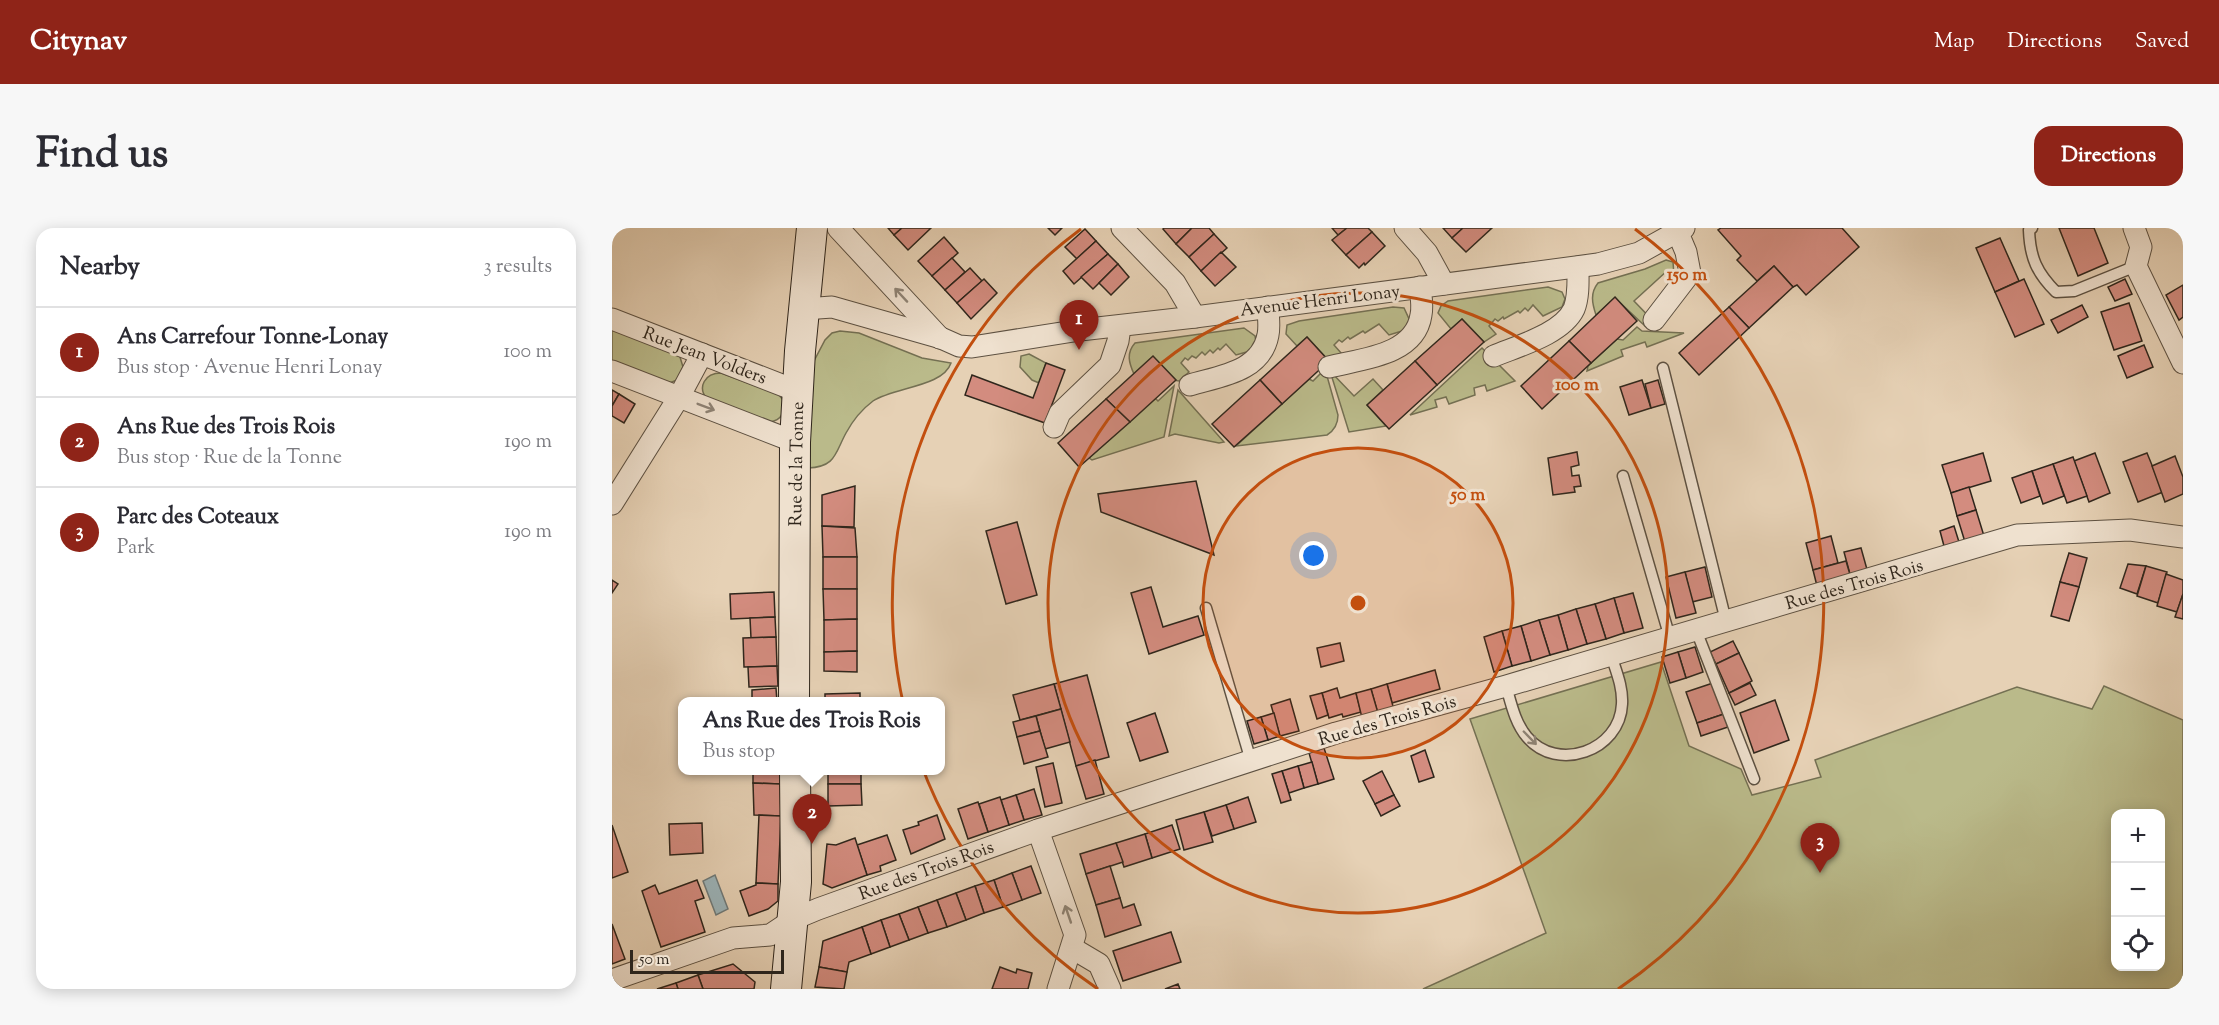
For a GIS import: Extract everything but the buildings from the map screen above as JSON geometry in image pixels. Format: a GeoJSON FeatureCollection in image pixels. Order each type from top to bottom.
{"type":"FeatureCollection","features":[{"type":"Feature","properties":{"kind":"street","name":"Rue de la Tonne"},"geometry":{"type":"LineString","coordinates":[[794,697],[795,442],[797,391],[812,228]]}},
{"type":"Feature","properties":{"kind":"street","name":"Avenue Henri Lonay"},"geometry":{"type":"LineString","coordinates":[[838,228],[941,338]]}},
{"type":"Feature","properties":{"kind":"street"},"geometry":{"type":"LineString","coordinates":[[1122,228],[1175,283],[1196,317]]}},
{"type":"Feature","properties":{"kind":"street"},"geometry":{"type":"LineString","coordinates":[[1405,228],[1427,253],[1444,284]]}},
{"type":"Feature","properties":{"kind":"street"},"geometry":{"type":"LineString","coordinates":[[2134,228],[2141,247],[2136,266],[2183,363]]}},
{"type":"Feature","properties":{"kind":"street","name":"Avenue Henri Lonay"},"geometry":{"type":"LineString","coordinates":[[804,309],[832,307],[941,338],[959,346],[972,347],[1080,330],[1119,327],[1578,267],[1639,253],[1681,231]]}},
{"type":"Feature","properties":{"kind":"street"},"geometry":{"type":"LineString","coordinates":[[1654,320],[1690,273],[1681,231]]}},
{"type":"Feature","properties":{"kind":"street"},"geometry":{"type":"LineString","coordinates":[[1494,356],[1552,331],[1566,321],[1574,308],[1578,267]]}},
{"type":"Feature","properties":{"kind":"street"},"geometry":{"type":"LineString","coordinates":[[1329,367],[1387,353],[1402,345],[1413,334],[1420,322],[1422,313],[1420,287]]}},
{"type":"Feature","properties":{"kind":"street"},"geometry":{"type":"LineString","coordinates":[[1190,385],[1243,369],[1257,358],[1265,345],[1268,332],[1268,307]]}},
{"type":"Feature","properties":{"kind":"street","name":"Rue Jean Volders"},"geometry":{"type":"LineString","coordinates":[[612,319],[797,391]]}},
{"type":"Feature","properties":{"kind":"street"},"geometry":{"type":"LineString","coordinates":[[1054,427],[1060,413],[1110,365],[1118,341],[1119,327]]}},
{"type":"Feature","properties":{"kind":"street"},"geometry":{"type":"LineString","coordinates":[[612,504],[679,397],[702,354]]}},
{"type":"Feature","properties":{"kind":"street"},"geometry":{"type":"LineString","coordinates":[[612,371],[795,442]]}},
{"type":"Feature","properties":{"kind":"street","name":"Rue des Trois Rois"},"geometry":{"type":"LineString","coordinates":[[612,980],[733,938],[770,935],[794,919],[1038,830],[1336,733],[1506,686],[2017,535],[2130,530],[2182,536]]}},
{"type":"Feature","properties":{"kind":"street"},"geometry":{"type":"LineString","coordinates":[[786,989],[796,882],[795,775]]}},
{"type":"Feature","properties":{"kind":"street"},"geometry":{"type":"LineString","coordinates":[[1038,830],[1075,935],[1058,989]]}},
{"type":"Feature","properties":{"kind":"street"},"geometry":{"type":"LineString","coordinates":[[1072,948],[1099,964],[1110,989]]}},
{"type":"Feature","properties":{"kind":"lane"},"geometry":{"type":"LineString","coordinates":[[2032,228],[2029,230],[2030,247],[2041,277],[2056,292],[2074,291],[2136,266]]}},
{"type":"Feature","properties":{"kind":"lane"},"geometry":{"type":"LineString","coordinates":[[1663,368],[1726,621]]}},
{"type":"Feature","properties":{"kind":"lane"},"geometry":{"type":"LineString","coordinates":[[1623,476],[1670,638]]}},
{"type":"Feature","properties":{"kind":"lane"},"geometry":{"type":"LineString","coordinates":[[1206,608],[1251,761]]}},
{"type":"Feature","properties":{"kind":"lane"},"geometry":{"type":"LineString","coordinates":[[1696,630],[1754,779]]}},
{"type":"Feature","properties":{"kind":"lane"},"geometry":{"type":"LineString","coordinates":[[1506,686],[1517,721],[1527,737],[1541,749],[1558,755],[1574,756],[1594,749],[1608,738],[1618,723],[1622,706],[1621,688],[1611,655]]}},
{"type":"Feature","properties":{"kind":"green space"},"geometry":{"type":"Polygon","coordinates":[[[1666,260],[1673,262],[1674,275],[1668,270],[1634,301],[1657,325],[1645,326],[1615,298],[1596,315],[1592,298],[1598,283],[1666,260]]]}},
{"type":"Feature","properties":{"kind":"green space"},"geometry":{"type":"Polygon","coordinates":[[[1548,287],[1562,292],[1565,299],[1562,307],[1543,316],[1533,305],[1528,311],[1525,308],[1520,313],[1518,311],[1504,319],[1503,317],[1498,321],[1495,319],[1489,326],[1496,334],[1484,342],[1462,319],[1451,329],[1438,313],[1441,306],[1448,301],[1548,287]]]}},
{"type":"Feature","properties":{"kind":"green space"},"geometry":{"type":"Polygon","coordinates":[[[1393,307],[1404,308],[1410,321],[1402,331],[1389,335],[1379,324],[1350,339],[1348,337],[1342,342],[1339,340],[1334,345],[1342,354],[1329,361],[1307,337],[1297,346],[1286,334],[1287,325],[1299,321],[1393,307]]]}},
{"type":"Feature","properties":{"kind":"green space"},"geometry":{"type":"Polygon","coordinates":[[[1637,327],[1642,331],[1684,333],[1647,347],[1645,342],[1621,350],[1623,356],[1587,371],[1588,366],[1617,339],[1623,340],[1637,327]]]}},
{"type":"Feature","properties":{"kind":"green space"},"geometry":{"type":"Polygon","coordinates":[[[1244,328],[1255,336],[1256,341],[1250,351],[1236,355],[1226,344],[1213,353],[1210,350],[1205,355],[1202,352],[1196,358],[1192,356],[1188,360],[1185,358],[1181,363],[1189,372],[1179,381],[1134,374],[1129,354],[1135,343],[1244,328]]]}},
{"type":"Feature","properties":{"kind":"green space"},"geometry":{"type":"Polygon","coordinates":[[[612,329],[680,357],[683,367],[677,380],[667,384],[612,363],[612,329]]]}},
{"type":"Feature","properties":{"kind":"green space"},"geometry":{"type":"Polygon","coordinates":[[[840,331],[859,333],[922,358],[951,363],[946,371],[928,382],[873,401],[854,420],[833,458],[824,465],[808,468],[814,361],[825,340],[832,333],[840,331]]]}},
{"type":"Feature","properties":{"kind":"green space"},"geometry":{"type":"Polygon","coordinates":[[[1482,348],[1515,381],[1487,391],[1485,385],[1474,388],[1475,395],[1449,404],[1446,397],[1435,400],[1437,407],[1410,415],[1482,348]]]}},
{"type":"Feature","properties":{"kind":"green space"},"geometry":{"type":"Polygon","coordinates":[[[1029,354],[1046,363],[1039,383],[1032,380],[1020,367],[1021,356],[1029,354]]]}},
{"type":"Feature","properties":{"kind":"green space"},"geometry":{"type":"Polygon","coordinates":[[[1325,369],[1338,415],[1336,426],[1330,433],[1236,446],[1309,379],[1313,381],[1325,369]]]}},
{"type":"Feature","properties":{"kind":"green space"},"geometry":{"type":"Polygon","coordinates":[[[1330,371],[1354,396],[1373,379],[1383,390],[1367,405],[1386,426],[1349,432],[1330,371]]]}},
{"type":"Feature","properties":{"kind":"green space"},"geometry":{"type":"Polygon","coordinates":[[[721,373],[778,394],[784,401],[780,418],[770,422],[707,399],[703,390],[704,382],[711,375],[721,373]]]}},
{"type":"Feature","properties":{"kind":"green space"},"geometry":{"type":"Polygon","coordinates":[[[1174,386],[1164,437],[1092,460],[1089,458],[1155,398],[1158,401],[1174,386]]]}},
{"type":"Feature","properties":{"kind":"green space"},"geometry":{"type":"Polygon","coordinates":[[[1178,390],[1224,442],[1175,434],[1169,436],[1178,390]]]}},
{"type":"Feature","properties":{"kind":"green space"},"geometry":{"type":"Polygon","coordinates":[[[1661,662],[1689,746],[1741,769],[1752,795],[1821,777],[1815,760],[2017,687],[2092,709],[2104,686],[2183,720],[2183,989],[1423,989],[1546,933],[1470,719],[1661,662]]]}},
{"type":"Feature","properties":{"kind":"water"},"geometry":{"type":"Polygon","coordinates":[[[715,875],[728,909],[716,915],[703,881],[715,875]]]}},
{"type":"Feature","properties":{"kind":"place","name":"Ans Carrefour Tonne-Lonay"},"geometry":{"type":"Point","coordinates":[1079,350]}},
{"type":"Feature","properties":{"kind":"place","name":"Ans Rue des Trois Rois"},"geometry":{"type":"Point","coordinates":[812,844]}},
{"type":"Feature","properties":{"kind":"place","name":"Parc des Coteaux"},"geometry":{"type":"Point","coordinates":[1820,873]}}]}
